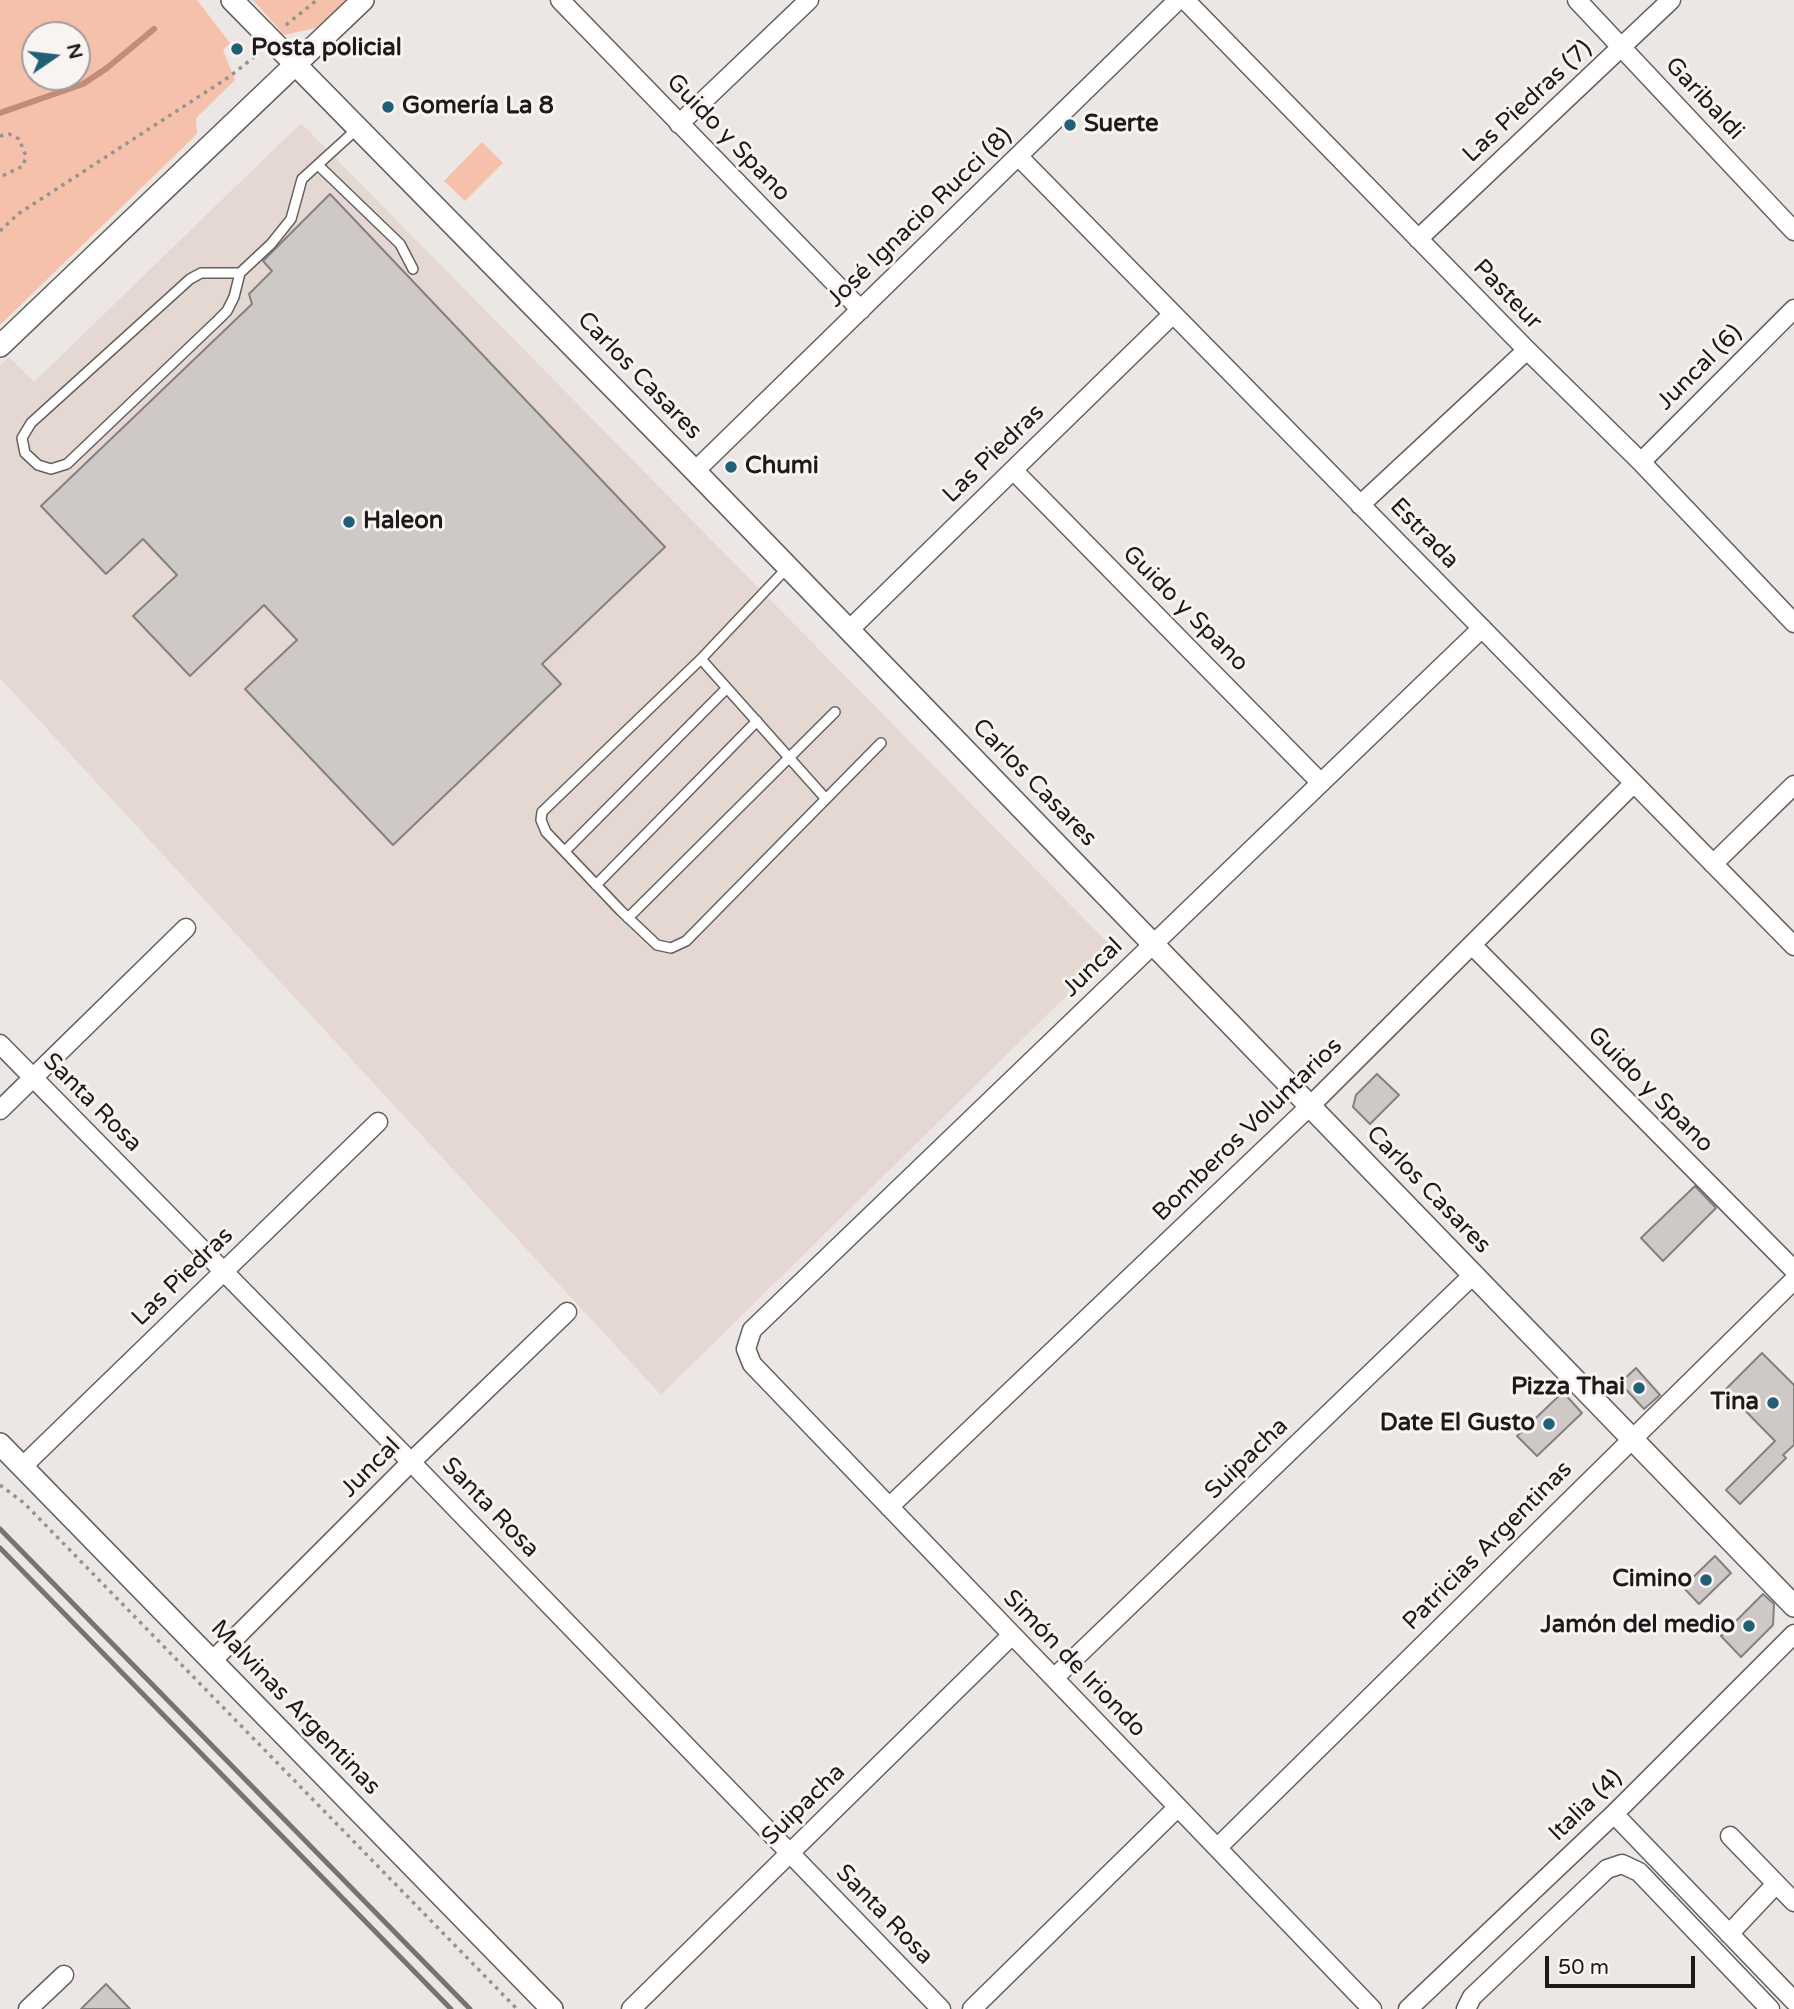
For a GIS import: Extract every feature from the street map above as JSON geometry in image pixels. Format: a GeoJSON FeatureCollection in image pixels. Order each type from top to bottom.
{"type":"FeatureCollection","features":[{"type":"Feature","properties":{"kind":"street","name":"Carlos Casares"},"geometry":{"type":"LineString","coordinates":[[232,0],[695,471],[1794,1606]]}},
{"type":"Feature","properties":{"kind":"street"},"geometry":{"type":"LineString","coordinates":[[0,346],[363,0]]}},
{"type":"Feature","properties":{"kind":"street","name":"Guido y Spano"},"geometry":{"type":"LineString","coordinates":[[560,0],[861,310]]}},
{"type":"Feature","properties":{"kind":"street"},"geometry":{"type":"LineString","coordinates":[[679,124],[809,0]]}},
{"type":"Feature","properties":{"kind":"street","name":"José Ignacio Rucci (8)"},"geometry":{"type":"LineString","coordinates":[[695,471],[1178,0]]}},
{"type":"Feature","properties":{"kind":"street","name":"Pasteur"},"geometry":{"type":"LineString","coordinates":[[1185,0],[1794,622]]}},
{"type":"Feature","properties":{"kind":"street","name":"Garibaldi"},"geometry":{"type":"LineString","coordinates":[[1577,0],[1794,231]]}},
{"type":"Feature","properties":{"kind":"street","name":"Las Piedras (7)"},"geometry":{"type":"LineString","coordinates":[[1418,239],[1671,0]]}},
{"type":"Feature","properties":{"kind":"street","name":"Estrada"},"geometry":{"type":"LineString","coordinates":[[1018,156],[1794,946]]}},
{"type":"Feature","properties":{"kind":"street","name":"Juncal (6)"},"geometry":{"type":"LineString","coordinates":[[1641,463],[1794,309]]}},
{"type":"Feature","properties":{"kind":"street","name":"Las Piedras"},"geometry":{"type":"LineString","coordinates":[[849,630],[1172,314]]}},
{"type":"Feature","properties":{"kind":"street"},"geometry":{"type":"LineString","coordinates":[[1360,505],[1527,350]]}},
{"type":"Feature","properties":{"kind":"street","name":"Guido y Spano"},"geometry":{"type":"LineString","coordinates":[[1013,470],[1321,783]]}},
{"type":"Feature","properties":{"kind":"street","name":"Juncal"},"geometry":{"type":"LineString","coordinates":[[746,1349],[752,1330],[1482,628]]}},
{"type":"Feature","properties":{"kind":"street","name":"Bomberos Voluntarios"},"geometry":{"type":"LineString","coordinates":[[890,1507],[1310,1106],[1634,783]]}},
{"type":"Feature","properties":{"kind":"street"},"geometry":{"type":"LineString","coordinates":[[1713,864],[1794,785]]}},
{"type":"Feature","properties":{"kind":"street"},"geometry":{"type":"LineString","coordinates":[[0,1110],[186,928]]}},
{"type":"Feature","properties":{"kind":"street","name":"Guido y Spano"},"geometry":{"type":"LineString","coordinates":[[1472,945],[1794,1269]]}},
{"type":"Feature","properties":{"kind":"street","name":"Santa Rosa"},"geometry":{"type":"LineString","coordinates":[[0,1044],[411,1462],[941,2009]]}},
{"type":"Feature","properties":{"kind":"street","name":"Las Piedras"},"geometry":{"type":"LineString","coordinates":[[22,1467],[378,1122]]}},
{"type":"Feature","properties":{"kind":"street","name":"Suipacha"},"geometry":{"type":"LineString","coordinates":[[1054,1678],[1474,1274]]}},
{"type":"Feature","properties":{"kind":"street","name":"Patricias Argentinas"},"geometry":{"type":"LineString","coordinates":[[1217,1848],[1794,1280]]}},
{"type":"Feature","properties":{"kind":"street","name":"Juncal"},"geometry":{"type":"LineString","coordinates":[[212,1661],[411,1462],[567,1312]]}},
{"type":"Feature","properties":{"kind":"street","name":"Simón de Iriondo"},"geometry":{"type":"LineString","coordinates":[[746,1349],[752,1364],[1372,2009]]}},
{"type":"Feature","properties":{"kind":"street","name":"Malvinas Argentinas"},"geometry":{"type":"LineString","coordinates":[[0,1444],[552,2009]]}},
{"type":"Feature","properties":{"kind":"street","name":"Italia (4)"},"geometry":{"type":"LineString","coordinates":[[1408,2009],[1614,1814],[1794,1634]]}},
{"type":"Feature","properties":{"kind":"street","name":"Suipacha"},"geometry":{"type":"LineString","coordinates":[[631,2009],[1012,1635]]}},
{"type":"Feature","properties":{"kind":"street"},"geometry":{"type":"LineString","coordinates":[[972,2009],[1178,1808]]}},
{"type":"Feature","properties":{"kind":"street"},"geometry":{"type":"LineString","coordinates":[[1614,1814],[1794,2001]]}},
{"type":"Feature","properties":{"kind":"street"},"geometry":{"type":"LineString","coordinates":[[1730,1836],[1794,1902]]}},
{"type":"Feature","properties":{"kind":"street"},"geometry":{"type":"LineString","coordinates":[[1466,2009],[1472,1997],[1607,1868],[1622,1864],[1639,1872],[1770,2009]]}},
{"type":"Feature","properties":{"kind":"street"},"geometry":{"type":"LineString","coordinates":[[1729,1934],[1776,1884]]}},
{"type":"Feature","properties":{"kind":"street"},"geometry":{"type":"LineString","coordinates":[[28,2009],[64,1975]]}},
{"type":"Feature","properties":{"kind":"lane"},"geometry":{"type":"LineString","coordinates":[[240,273],[201,273],[190,279],[31,423],[22,438],[25,453],[38,465],[51,469],[67,464],[227,311],[240,273],[271,244],[291,219],[302,178],[359,128]]}},
{"type":"Feature","properties":{"kind":"lane"},"geometry":{"type":"LineString","coordinates":[[317,165],[400,244],[413,269]]}},
{"type":"Feature","properties":{"kind":"lane"},"geometry":{"type":"LineString","coordinates":[[788,567],[701,659],[542,812],[541,820],[546,832],[657,945],[671,948],[686,940],[881,743]]}},
{"type":"Feature","properties":{"kind":"lane"},"geometry":{"type":"LineString","coordinates":[[701,659],[827,799]]}},
{"type":"Feature","properties":{"kind":"lane"},"geometry":{"type":"LineString","coordinates":[[565,851],[727,688]]}},
{"type":"Feature","properties":{"kind":"lane"},"geometry":{"type":"LineString","coordinates":[[628,918],[835,712]]}},
{"type":"Feature","properties":{"kind":"lane"},"geometry":{"type":"LineString","coordinates":[[596,885],[757,721]]}},
{"type":"Feature","properties":{"kind":"path"},"geometry":{"type":"LineString","coordinates":[[0,231],[18,214],[251,60]]}},
{"type":"Feature","properties":{"kind":"path"},"geometry":{"type":"LineString","coordinates":[[0,136],[9,134],[19,139],[26,156],[23,166],[0,177]]}},
{"type":"Feature","properties":{"kind":"path"},"geometry":{"type":"LineString","coordinates":[[0,1485],[24,1503],[517,2009]]}},
{"type":"Feature","properties":{"kind":"shaded area"},"geometry":{"type":"Polygon","coordinates":[[[0,0],[197,0],[230,43],[223,50],[235,80],[196,118],[197,134],[0,325],[0,0]]]}},
{"type":"Feature","properties":{"kind":"shaded area"},"geometry":{"type":"Polygon","coordinates":[[[253,0],[348,0],[316,28],[284,35],[253,0]]]}},
{"type":"Feature","properties":{"kind":"shaded area"},"geometry":{"type":"Polygon","coordinates":[[[301,123],[1114,949],[661,1395],[0,678],[0,366],[9,357],[34,382],[301,123]]]}},
{"type":"Feature","properties":{"kind":"shaded area"},"geometry":{"type":"Polygon","coordinates":[[[482,142],[503,163],[465,201],[444,181],[482,142]]]}},
{"type":"Feature","properties":{"kind":"building","name":"Haleon"},"geometry":{"type":"Polygon","coordinates":[[[330,194],[665,547],[542,664],[561,684],[393,845],[245,689],[297,640],[264,605],[190,676],[133,616],[177,575],[143,539],[106,574],[41,506],[252,304],[249,294],[272,271],[263,261],[330,194]]]}},
{"type":"Feature","properties":{"kind":"building"},"geometry":{"type":"Polygon","coordinates":[[[1377,1074],[1399,1095],[1370,1124],[1353,1107],[1356,1095],[1377,1074]]]}},
{"type":"Feature","properties":{"kind":"building"},"geometry":{"type":"Polygon","coordinates":[[[1695,1186],[1716,1208],[1663,1261],[1641,1238],[1695,1186]]]}},
{"type":"Feature","properties":{"kind":"building"},"geometry":{"type":"Polygon","coordinates":[[[1762,1353],[1794,1385],[1794,1445],[1783,1455],[1786,1458],[1740,1504],[1726,1490],[1775,1441],[1725,1390],[1762,1353]]]}},
{"type":"Feature","properties":{"kind":"building"},"geometry":{"type":"Polygon","coordinates":[[[1636,1368],[1660,1395],[1644,1409],[1620,1383],[1636,1368]]]}},
{"type":"Feature","properties":{"kind":"building"},"geometry":{"type":"Polygon","coordinates":[[[1563,1392],[1582,1413],[1537,1456],[1517,1436],[1563,1392]]]}},
{"type":"Feature","properties":{"kind":"building"},"geometry":{"type":"Polygon","coordinates":[[[1715,1556],[1731,1573],[1699,1604],[1683,1587],[1715,1556]]]}},
{"type":"Feature","properties":{"kind":"building"},"geometry":{"type":"Polygon","coordinates":[[[1763,1594],[1774,1604],[1773,1625],[1741,1657],[1721,1636],[1763,1594]]]}},
{"type":"Feature","properties":{"kind":"building"},"geometry":{"type":"Polygon","coordinates":[[[106,1984],[130,2009],[81,2009],[106,1984]]]}},
{"type":"Feature","properties":{"kind":"waterway"},"geometry":{"type":"LineString","coordinates":[[0,113],[83,84],[154,29]]}},
{"type":"Feature","properties":{"kind":"railway"},"geometry":{"type":"LineString","coordinates":[[0,1529],[470,2009]]}},
{"type":"Feature","properties":{"kind":"railway"},"geometry":{"type":"LineString","coordinates":[[0,1548],[451,2009]]}},
{"type":"Feature","properties":{"kind":"place","name":"Posta policial"},"geometry":{"type":"Point","coordinates":[237,49]}},
{"type":"Feature","properties":{"kind":"place","name":"Gomería La 8"},"geometry":{"type":"Point","coordinates":[388,107]}},
{"type":"Feature","properties":{"kind":"place","name":"Suerte"},"geometry":{"type":"Point","coordinates":[1070,125]}},
{"type":"Feature","properties":{"kind":"place","name":"Chumi"},"geometry":{"type":"Point","coordinates":[731,467]}},
{"type":"Feature","properties":{"kind":"place","name":"Haleon"},"geometry":{"type":"Point","coordinates":[349,522]}},
{"type":"Feature","properties":{"kind":"place","name":"Pizza Thai"},"geometry":{"type":"Point","coordinates":[1639,1388]}},
{"type":"Feature","properties":{"kind":"place","name":"Tina"},"geometry":{"type":"Point","coordinates":[1773,1403]}},
{"type":"Feature","properties":{"kind":"place","name":"Date El Gusto"},"geometry":{"type":"Point","coordinates":[1549,1424]}},
{"type":"Feature","properties":{"kind":"place","name":"Cimino"},"geometry":{"type":"Point","coordinates":[1706,1580]}},
{"type":"Feature","properties":{"kind":"place","name":"Jamón del medio"},"geometry":{"type":"Point","coordinates":[1749,1626]}}]}
